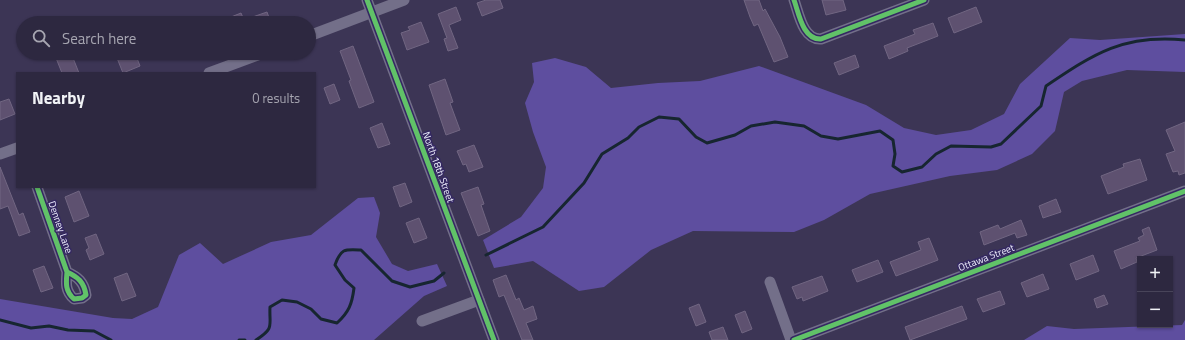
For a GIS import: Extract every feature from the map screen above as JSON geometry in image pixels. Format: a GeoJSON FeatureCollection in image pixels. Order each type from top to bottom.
{"type":"FeatureCollection","features":[{"type":"Feature","properties":{"kind":"street","name":"North 18th Street"},"geometry":{"type":"LineString","coordinates":[[367,0],[494,340]]}},
{"type":"Feature","properties":{"kind":"street"},"geometry":{"type":"LineString","coordinates":[[316,33],[404,0]]}},
{"type":"Feature","properties":{"kind":"street"},"geometry":{"type":"LineString","coordinates":[[794,0],[809,36],[814,39],[821,39],[924,0]]}},
{"type":"Feature","properties":{"kind":"street"},"geometry":{"type":"LineString","coordinates":[[212,72],[244,60]]}},
{"type":"Feature","properties":{"kind":"street"},"geometry":{"type":"LineString","coordinates":[[0,154],[16,148]]}},
{"type":"Feature","properties":{"kind":"street","name":"Denney Lane"},"geometry":{"type":"LineString","coordinates":[[37,188],[67,272]]}},
{"type":"Feature","properties":{"kind":"street","name":"Ottawa Street"},"geometry":{"type":"LineString","coordinates":[[792,340],[1185,191]]}},
{"type":"Feature","properties":{"kind":"street"},"geometry":{"type":"LineString","coordinates":[[770,282],[792,340]]}},
{"type":"Feature","properties":{"kind":"street"},"geometry":{"type":"LineString","coordinates":[[422,321],[479,300]]}},
{"type":"Feature","properties":{"kind":"shaded area"},"geometry":{"type":"Polygon","coordinates":[[[1185,34],[1185,72],[1127,70],[1082,81],[1064,92],[1055,131],[1032,154],[997,170],[950,176],[870,194],[824,220],[794,232],[693,231],[651,250],[604,287],[579,291],[533,261],[494,268],[483,240],[521,217],[543,188],[546,167],[533,132],[525,103],[534,82],[532,63],[555,58],[586,67],[611,88],[658,83],[700,81],[759,66],[866,105],[904,128],[936,135],[971,130],[1004,114],[1020,84],[1070,38],[1100,40],[1185,34]]]}},
{"type":"Feature","properties":{"kind":"shaded area"},"geometry":{"type":"Polygon","coordinates":[[[374,197],[380,213],[376,237],[392,264],[408,271],[437,264],[447,286],[424,296],[374,340],[0,340],[0,299],[113,318],[132,319],[158,307],[179,255],[200,243],[223,264],[271,242],[311,235],[358,198],[374,197]]]}},
{"type":"Feature","properties":{"kind":"shaded area"},"geometry":{"type":"Polygon","coordinates":[[[1185,320],[1185,340],[1024,340],[1047,326],[1074,329],[1137,327],[1137,328],[1173,328],[1173,325],[1182,325],[1185,320]]]}},
{"type":"Feature","properties":{"kind":"building"},"geometry":{"type":"Polygon","coordinates":[[[486,0],[500,0],[503,8],[482,16],[477,3],[486,0]]]}},
{"type":"Feature","properties":{"kind":"building"},"geometry":{"type":"Polygon","coordinates":[[[744,0],[759,0],[763,11],[765,9],[780,37],[788,57],[774,62],[758,24],[754,26],[744,0]]]}},
{"type":"Feature","properties":{"kind":"building"},"geometry":{"type":"Polygon","coordinates":[[[822,0],[843,0],[846,10],[826,15],[822,0]]]}},
{"type":"Feature","properties":{"kind":"building"},"geometry":{"type":"Polygon","coordinates":[[[456,7],[461,20],[449,25],[458,48],[448,51],[444,39],[447,38],[438,14],[456,7]]]}},
{"type":"Feature","properties":{"kind":"building"},"geometry":{"type":"Polygon","coordinates":[[[976,7],[982,22],[954,33],[948,18],[976,7]]]}},
{"type":"Feature","properties":{"kind":"building"},"geometry":{"type":"Polygon","coordinates":[[[267,12],[268,16],[256,16],[267,12]]]}},
{"type":"Feature","properties":{"kind":"building"},"geometry":{"type":"Polygon","coordinates":[[[241,13],[242,16],[234,16],[241,13]]]}},
{"type":"Feature","properties":{"kind":"building"},"geometry":{"type":"Polygon","coordinates":[[[421,22],[429,42],[407,50],[401,33],[410,30],[408,27],[421,22]]]}},
{"type":"Feature","properties":{"kind":"building"},"geometry":{"type":"Polygon","coordinates":[[[933,23],[938,36],[907,48],[908,51],[889,59],[884,46],[915,34],[913,30],[933,23]]]}},
{"type":"Feature","properties":{"kind":"building"},"geometry":{"type":"Polygon","coordinates":[[[353,46],[374,102],[359,108],[349,81],[351,80],[340,51],[353,46]]]}},
{"type":"Feature","properties":{"kind":"building"},"geometry":{"type":"Polygon","coordinates":[[[855,55],[859,67],[839,75],[834,63],[855,55]]]}},
{"type":"Feature","properties":{"kind":"building"},"geometry":{"type":"Polygon","coordinates":[[[57,60],[74,60],[79,72],[62,72],[57,60]]]}},
{"type":"Feature","properties":{"kind":"building"},"geometry":{"type":"Polygon","coordinates":[[[118,60],[138,60],[140,66],[123,72],[118,60]]]}},
{"type":"Feature","properties":{"kind":"building"},"geometry":{"type":"Polygon","coordinates":[[[445,79],[453,102],[450,103],[460,130],[446,135],[429,85],[445,79]]]}},
{"type":"Feature","properties":{"kind":"building"},"geometry":{"type":"Polygon","coordinates":[[[334,84],[340,100],[330,104],[324,88],[334,84]]]}},
{"type":"Feature","properties":{"kind":"building"},"geometry":{"type":"Polygon","coordinates":[[[9,99],[15,114],[0,120],[0,102],[9,99]]]}},
{"type":"Feature","properties":{"kind":"building"},"geometry":{"type":"Polygon","coordinates":[[[1185,122],[1185,173],[1179,175],[1178,171],[1173,172],[1166,154],[1175,151],[1166,130],[1185,122]]]}},
{"type":"Feature","properties":{"kind":"building"},"geometry":{"type":"Polygon","coordinates":[[[382,123],[390,144],[378,148],[370,128],[382,123]]]}},
{"type":"Feature","properties":{"kind":"building"},"geometry":{"type":"Polygon","coordinates":[[[474,145],[483,167],[469,172],[466,164],[463,165],[457,151],[474,145]]]}},
{"type":"Feature","properties":{"kind":"building"},"geometry":{"type":"Polygon","coordinates":[[[1140,159],[1147,180],[1108,194],[1101,176],[1124,167],[1123,164],[1140,159]]]}},
{"type":"Feature","properties":{"kind":"building"},"geometry":{"type":"Polygon","coordinates":[[[0,167],[19,215],[23,213],[30,232],[19,236],[8,206],[0,209],[0,167]]]}},
{"type":"Feature","properties":{"kind":"building"},"geometry":{"type":"Polygon","coordinates":[[[405,183],[412,202],[400,207],[393,187],[405,183]]]}},
{"type":"Feature","properties":{"kind":"building"},"geometry":{"type":"Polygon","coordinates":[[[478,187],[484,204],[481,205],[490,231],[478,236],[461,193],[478,187]]]}},
{"type":"Feature","properties":{"kind":"building"},"geometry":{"type":"Polygon","coordinates":[[[79,191],[89,216],[74,222],[65,197],[79,191]]]}},
{"type":"Feature","properties":{"kind":"building"},"geometry":{"type":"Polygon","coordinates":[[[1056,199],[1061,212],[1043,218],[1039,206],[1056,199]]]}},
{"type":"Feature","properties":{"kind":"building"},"geometry":{"type":"Polygon","coordinates":[[[419,218],[427,238],[414,243],[406,223],[419,218]]]}},
{"type":"Feature","properties":{"kind":"building"},"geometry":{"type":"Polygon","coordinates":[[[1021,220],[1027,235],[1017,238],[1015,233],[984,245],[980,232],[998,225],[1000,229],[1021,220]]]}},
{"type":"Feature","properties":{"kind":"building"},"geometry":{"type":"Polygon","coordinates":[[[1149,227],[1157,250],[1141,256],[1137,256],[1137,262],[1121,269],[1114,251],[1140,241],[1138,238],[1144,235],[1142,230],[1149,227]]]}},
{"type":"Feature","properties":{"kind":"building"},"geometry":{"type":"Polygon","coordinates":[[[96,234],[104,254],[90,260],[86,250],[89,248],[85,238],[96,234]]]}},
{"type":"Feature","properties":{"kind":"building"},"geometry":{"type":"Polygon","coordinates":[[[929,238],[938,260],[896,276],[890,262],[921,250],[918,242],[929,238]]]}},
{"type":"Feature","properties":{"kind":"building"},"geometry":{"type":"Polygon","coordinates":[[[1093,255],[1099,271],[1076,280],[1070,264],[1093,255]]]}},
{"type":"Feature","properties":{"kind":"building"},"geometry":{"type":"Polygon","coordinates":[[[878,260],[883,272],[857,282],[852,270],[878,260]]]}},
{"type":"Feature","properties":{"kind":"building"},"geometry":{"type":"Polygon","coordinates":[[[44,266],[53,288],[41,292],[33,270],[44,266]]]}},
{"type":"Feature","properties":{"kind":"building"},"geometry":{"type":"Polygon","coordinates":[[[127,273],[136,296],[122,301],[114,278],[127,273]]]}},
{"type":"Feature","properties":{"kind":"building"},"geometry":{"type":"Polygon","coordinates":[[[1043,274],[1049,289],[1027,297],[1021,283],[1043,274]]]}},
{"type":"Feature","properties":{"kind":"building"},"geometry":{"type":"Polygon","coordinates":[[[506,275],[516,300],[519,298],[524,310],[533,306],[537,319],[526,323],[533,340],[522,340],[504,295],[499,297],[493,280],[506,275]]]}},
{"type":"Feature","properties":{"kind":"building"},"geometry":{"type":"Polygon","coordinates":[[[822,276],[828,291],[803,301],[802,297],[797,299],[792,287],[822,276]]]}},
{"type":"Feature","properties":{"kind":"building"},"geometry":{"type":"Polygon","coordinates":[[[1000,291],[1005,304],[983,312],[977,299],[1000,291]]]}},
{"type":"Feature","properties":{"kind":"building"},"geometry":{"type":"Polygon","coordinates":[[[1104,295],[1108,304],[1097,308],[1094,299],[1104,295]]]}},
{"type":"Feature","properties":{"kind":"building"},"geometry":{"type":"Polygon","coordinates":[[[699,304],[706,322],[696,326],[689,308],[699,304]]]}},
{"type":"Feature","properties":{"kind":"building"},"geometry":{"type":"Polygon","coordinates":[[[962,306],[967,319],[910,340],[905,327],[962,306]]]}},
{"type":"Feature","properties":{"kind":"building"},"geometry":{"type":"Polygon","coordinates":[[[745,311],[752,329],[742,333],[735,315],[745,311]]]}},
{"type":"Feature","properties":{"kind":"building"},"geometry":{"type":"Polygon","coordinates":[[[723,327],[728,340],[712,340],[709,332],[723,327]]]}},
{"type":"Feature","properties":{"kind":"waterway"},"geometry":{"type":"LineString","coordinates":[[486,255],[543,227],[584,183],[602,154],[628,138],[639,127],[659,117],[679,119],[696,137],[707,143],[735,135],[751,126],[775,122],[804,126],[821,136],[838,139],[880,131],[893,140],[895,154],[893,166],[902,172],[922,167],[936,154],[951,146],[991,147],[1001,144],[1041,106],[1046,86],[1095,55],[1127,43],[1144,40],[1185,40]]}},
{"type":"Feature","properties":{"kind":"waterway"},"geometry":{"type":"LineString","coordinates":[[256,340],[269,329],[270,307],[282,300],[297,302],[311,309],[321,319],[337,323],[341,319],[349,307],[354,288],[345,280],[335,265],[339,255],[344,251],[361,250],[392,281],[410,287],[434,281],[444,273]]}},
{"type":"Feature","properties":{"kind":"waterway"},"geometry":{"type":"LineString","coordinates":[[0,320],[31,328],[49,326],[68,330],[94,331],[111,340]]}},
{"type":"Feature","properties":{"kind":"waterway"},"geometry":{"type":"LineString","coordinates":[[239,340],[245,340]]}},
{"type":"Feature","properties":{"kind":"cycle path"},"geometry":{"type":"LineString","coordinates":[[367,0],[494,340]]}},
{"type":"Feature","properties":{"kind":"cycle path"},"geometry":{"type":"LineString","coordinates":[[794,0],[800,19],[806,31],[815,38],[821,39],[924,0]]}},
{"type":"Feature","properties":{"kind":"cycle path"},"geometry":{"type":"LineString","coordinates":[[37,188],[67,272]]}},
{"type":"Feature","properties":{"kind":"cycle path"},"geometry":{"type":"LineString","coordinates":[[794,340],[1185,191]]}},
{"type":"Feature","properties":{"kind":"cycle path"},"geometry":{"type":"LineString","coordinates":[[67,272],[82,283],[86,295],[82,298],[74,299],[69,293],[66,283],[67,272]]}}]}
